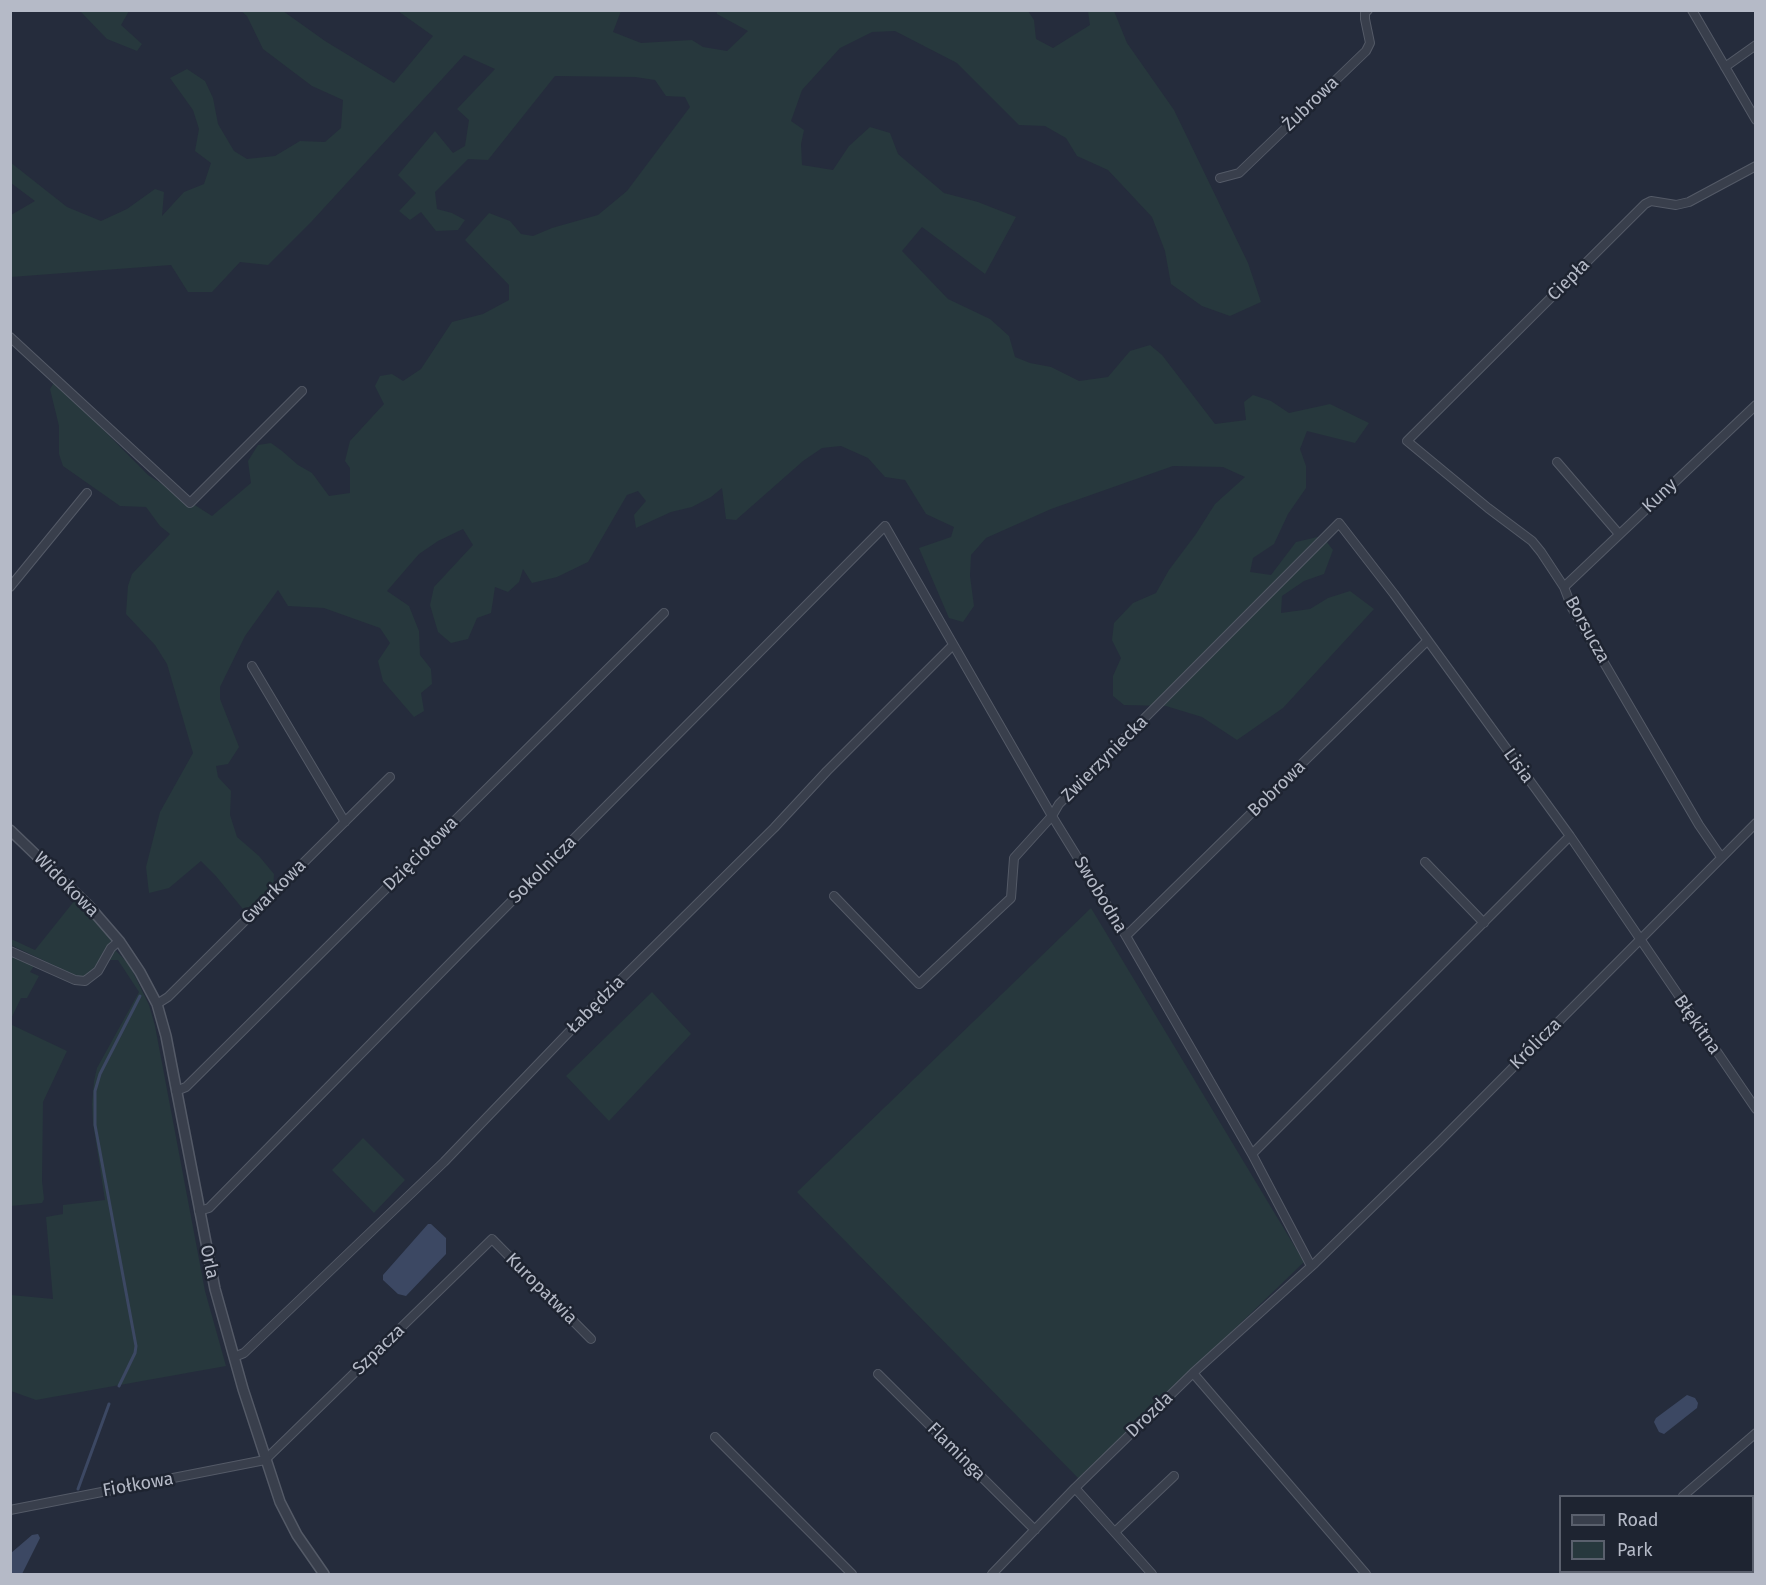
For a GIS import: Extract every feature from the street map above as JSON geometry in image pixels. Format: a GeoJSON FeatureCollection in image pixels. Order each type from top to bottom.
{"type":"FeatureCollection","features":[{"type":"Feature","properties":{"kind":"street","name":"Żubrowa"},"geometry":{"type":"LineString","coordinates":[[1220,178],[1239,173],[1366,51],[1370,43],[1365,19],[1368,10]]}},
{"type":"Feature","properties":{"kind":"street"},"geometry":{"type":"LineString","coordinates":[[1692,10],[1755,120]]}},
{"type":"Feature","properties":{"kind":"street"},"geometry":{"type":"LineString","coordinates":[[1725,67],[1755,45]]}},
{"type":"Feature","properties":{"kind":"street","name":"Ciepła"},"geometry":{"type":"LineString","coordinates":[[1407,441],[1645,204],[1652,201],[1676,205],[1689,202],[1755,166]]}},
{"type":"Feature","properties":{"kind":"street"},"geometry":{"type":"LineString","coordinates":[[10,337],[190,503],[302,391]]}},
{"type":"Feature","properties":{"kind":"street","name":"Kuny"},"geometry":{"type":"LineString","coordinates":[[1564,587],[1755,405]]}},
{"type":"Feature","properties":{"kind":"street","name":"Borsucza"},"geometry":{"type":"LineString","coordinates":[[1407,441],[1532,541],[1564,587],[1572,608],[1699,825],[1721,857]]}},
{"type":"Feature","properties":{"kind":"street"},"geometry":{"type":"LineString","coordinates":[[1557,462],[1619,534]]}},
{"type":"Feature","properties":{"kind":"street"},"geometry":{"type":"LineString","coordinates":[[10,587],[87,493]]}},
{"type":"Feature","properties":{"kind":"street","name":"Zwierzyniecka"},"geometry":{"type":"LineString","coordinates":[[834,896],[919,984],[1011,898],[1014,858],[1052,816],[1059,804],[1338,523],[1394,594]]}},
{"type":"Feature","properties":{"kind":"street","name":"Swobodna"},"geometry":{"type":"LineString","coordinates":[[885,526],[1052,816],[1126,936],[1313,1264]]}},
{"type":"Feature","properties":{"kind":"street","name":"Sokolnicza"},"geometry":{"type":"LineString","coordinates":[[199,1212],[209,1208],[363,1050],[885,526]]}},
{"type":"Feature","properties":{"kind":"street","name":"Lisia"},"geometry":{"type":"LineString","coordinates":[[1394,594],[1570,837],[1640,940]]}},
{"type":"Feature","properties":{"kind":"street","name":"Dzięciołowa"},"geometry":{"type":"LineString","coordinates":[[176,1091],[186,1087],[664,613]]}},
{"type":"Feature","properties":{"kind":"street","name":"Bobrowa"},"geometry":{"type":"LineString","coordinates":[[1126,936],[1427,641]]}},
{"type":"Feature","properties":{"kind":"street","name":"Łabędzia"},"geometry":{"type":"LineString","coordinates":[[234,1357],[244,1353],[444,1162],[594,1006],[774,828],[953,645]]}},
{"type":"Feature","properties":{"kind":"street"},"geometry":{"type":"LineString","coordinates":[[252,666],[345,822]]}},
{"type":"Feature","properties":{"kind":"street","name":"Gwarkowa"},"geometry":{"type":"LineString","coordinates":[[157,1004],[168,997],[390,777]]}},
{"type":"Feature","properties":{"kind":"street","name":"Królicza"},"geometry":{"type":"LineString","coordinates":[[1313,1264],[1437,1144],[1755,823]]}},
{"type":"Feature","properties":{"kind":"street","name":"Widokowa"},"geometry":{"type":"LineString","coordinates":[[10,830],[88,905],[120,941]]}},
{"type":"Feature","properties":{"kind":"street"},"geometry":{"type":"LineString","coordinates":[[1252,1154],[1570,837]]}},
{"type":"Feature","properties":{"kind":"street"},"geometry":{"type":"LineString","coordinates":[[1425,862],[1484,923]]}},
{"type":"Feature","properties":{"kind":"street","name":"Błękitna"},"geometry":{"type":"LineString","coordinates":[[1640,940],[1755,1109]]}},
{"type":"Feature","properties":{"kind":"street"},"geometry":{"type":"LineString","coordinates":[[10,951],[75,980],[84,981],[98,971],[111,948],[120,941]]}},
{"type":"Feature","properties":{"kind":"street","name":"Orla"},"geometry":{"type":"LineString","coordinates":[[120,941],[157,1004],[166,1036],[215,1289],[266,1461],[286,1514],[324,1575]]}},
{"type":"Feature","properties":{"kind":"street","name":"Kuropatwia"},"geometry":{"type":"LineString","coordinates":[[492,1239],[591,1339]]}},
{"type":"Feature","properties":{"kind":"street","name":"Szpacza"},"geometry":{"type":"LineString","coordinates":[[266,1461],[492,1239]]}},
{"type":"Feature","properties":{"kind":"street","name":"Drozda"},"geometry":{"type":"LineString","coordinates":[[992,1575],[1076,1488],[1193,1373],[1313,1264]]}},
{"type":"Feature","properties":{"kind":"street"},"geometry":{"type":"LineString","coordinates":[[1193,1373],[1365,1575]]}},
{"type":"Feature","properties":{"kind":"street","name":"Flaminga"},"geometry":{"type":"LineString","coordinates":[[878,1374],[1035,1530]]}},
{"type":"Feature","properties":{"kind":"street"},"geometry":{"type":"LineString","coordinates":[[1685,1495],[1755,1433]]}},
{"type":"Feature","properties":{"kind":"street"},"geometry":{"type":"LineString","coordinates":[[715,1437],[852,1575]]}},
{"type":"Feature","properties":{"kind":"street","name":"Fiołkowa"},"geometry":{"type":"LineString","coordinates":[[10,1510],[266,1461]]}},
{"type":"Feature","properties":{"kind":"street"},"geometry":{"type":"LineString","coordinates":[[1115,1532],[1174,1476]]}},
{"type":"Feature","properties":{"kind":"street"},"geometry":{"type":"LineString","coordinates":[[1076,1488],[1152,1575]]}},
{"type":"Feature","properties":{"kind":"green space"},"geometry":{"type":"Polygon","coordinates":[[[80,11],[129,11],[121,25],[142,44],[137,51],[107,39],[80,11]]]}},
{"type":"Feature","properties":{"kind":"green space"},"geometry":{"type":"Polygon","coordinates":[[[241,11],[283,11],[325,41],[394,83],[433,36],[398,11],[621,11],[613,32],[641,43],[692,40],[703,47],[727,51],[748,31],[717,14],[717,11],[1028,11],[1034,20],[1036,39],[1053,48],[1090,25],[1088,11],[1114,11],[1127,43],[1174,110],[1248,263],[1261,302],[1230,316],[1202,306],[1171,284],[1165,251],[1152,217],[1108,170],[1077,156],[1066,138],[1045,126],[1019,125],[957,63],[895,31],[872,32],[840,48],[802,90],[791,121],[804,130],[801,144],[802,165],[833,170],[849,146],[870,127],[890,133],[898,154],[944,193],[978,202],[1016,217],[985,274],[922,227],[902,251],[948,299],[990,319],[1009,336],[1015,357],[1051,367],[1079,381],[1108,377],[1130,351],[1150,345],[1162,355],[1215,424],[1246,420],[1244,402],[1253,395],[1271,401],[1289,413],[1330,404],[1369,423],[1355,443],[1307,431],[1300,449],[1306,466],[1306,488],[1288,514],[1274,544],[1253,558],[1250,572],[1271,575],[1296,542],[1322,536],[1333,550],[1324,574],[1304,581],[1282,596],[1281,613],[1310,609],[1328,598],[1350,591],[1374,609],[1283,708],[1237,740],[1202,717],[1166,706],[1124,705],[1113,696],[1113,676],[1121,658],[1112,640],[1114,623],[1133,603],[1156,593],[1169,570],[1215,504],[1245,477],[1223,467],[1173,466],[1051,509],[986,538],[971,555],[970,576],[974,606],[963,622],[949,618],[919,548],[951,537],[954,527],[926,514],[905,480],[885,477],[868,458],[841,446],[822,448],[803,461],[736,520],[726,519],[722,488],[692,507],[671,512],[636,528],[634,515],[646,501],[638,491],[627,495],[588,562],[557,577],[532,583],[523,569],[519,582],[508,592],[495,587],[491,613],[477,618],[468,639],[451,643],[438,632],[430,605],[434,587],[473,545],[463,529],[438,541],[419,554],[387,591],[409,606],[419,631],[420,655],[431,669],[432,684],[421,693],[424,711],[414,717],[383,681],[378,661],[390,643],[380,628],[324,608],[288,606],[278,590],[245,636],[220,687],[220,699],[239,747],[228,764],[216,766],[218,777],[231,791],[230,815],[237,837],[259,856],[274,874],[273,891],[247,914],[201,861],[169,888],[149,893],[146,867],[160,812],[193,753],[167,664],[155,645],[126,614],[128,586],[132,574],[170,534],[160,526],[146,507],[120,506],[63,466],[59,454],[59,426],[50,389],[55,381],[148,475],[212,516],[251,483],[248,461],[258,445],[271,443],[298,465],[312,473],[329,496],[350,493],[350,468],[345,461],[350,441],[384,404],[375,386],[380,376],[392,374],[403,381],[421,369],[452,322],[483,314],[509,300],[509,285],[465,240],[489,213],[510,221],[521,234],[533,236],[598,215],[627,191],[690,107],[685,97],[666,96],[655,80],[635,77],[555,76],[488,160],[468,159],[435,192],[437,209],[465,220],[458,230],[436,231],[421,212],[410,220],[399,211],[416,193],[398,175],[435,131],[453,153],[465,146],[469,120],[457,109],[495,69],[464,55],[312,221],[268,265],[240,262],[212,292],[188,292],[171,265],[11,277],[11,215],[35,201],[11,183],[10,162],[67,207],[101,221],[127,209],[155,189],[164,192],[162,216],[184,192],[204,184],[211,163],[195,151],[199,129],[193,110],[170,78],[187,69],[205,81],[213,98],[218,124],[234,151],[247,159],[275,156],[300,141],[325,142],[341,128],[343,100],[312,86],[263,49],[247,16],[241,11]]]}},
{"type":"Feature","properties":{"kind":"green space"},"geometry":{"type":"Polygon","coordinates":[[[75,900],[110,936],[111,941],[89,976],[81,978],[11,945],[11,939],[35,950],[75,900]]]}},
{"type":"Feature","properties":{"kind":"green space"},"geometry":{"type":"Polygon","coordinates":[[[1091,908],[1304,1262],[1079,1479],[797,1192],[1091,908]]]}},
{"type":"Feature","properties":{"kind":"green space"},"geometry":{"type":"Polygon","coordinates":[[[114,949],[129,964],[149,1005],[155,1026],[205,1291],[226,1366],[36,1400],[11,1391],[11,1295],[53,1299],[46,1217],[63,1214],[63,1205],[105,1200],[93,1123],[94,1081],[97,1068],[139,992],[118,960],[109,960],[114,949]]]}},
{"type":"Feature","properties":{"kind":"green space"},"geometry":{"type":"Polygon","coordinates":[[[11,956],[34,966],[30,972],[39,976],[27,998],[21,998],[11,1019],[11,956]]]}},
{"type":"Feature","properties":{"kind":"green space"},"geometry":{"type":"Polygon","coordinates":[[[652,992],[691,1034],[609,1121],[566,1076],[652,992]]]}},
{"type":"Feature","properties":{"kind":"green space"},"geometry":{"type":"Polygon","coordinates":[[[10,1024],[67,1051],[43,1102],[42,1181],[44,1199],[42,1203],[11,1206],[10,1024]]]}},
{"type":"Feature","properties":{"kind":"green space"},"geometry":{"type":"Polygon","coordinates":[[[363,1138],[405,1180],[374,1213],[332,1170],[363,1138]]]}},
{"type":"Feature","properties":{"kind":"water"},"geometry":{"type":"Polygon","coordinates":[[[428,1224],[431,1224],[446,1238],[446,1254],[406,1296],[398,1294],[383,1280],[383,1275],[428,1224]]]}},
{"type":"Feature","properties":{"kind":"water"},"geometry":{"type":"Polygon","coordinates":[[[1687,1395],[1695,1398],[1698,1403],[1697,1408],[1664,1434],[1659,1432],[1654,1422],[1656,1418],[1687,1395]]]}},
{"type":"Feature","properties":{"kind":"water"},"geometry":{"type":"Polygon","coordinates":[[[38,1534],[40,1538],[22,1574],[11,1574],[11,1553],[32,1535],[38,1534]]]}},
{"type":"Feature","properties":{"kind":"waterway"},"geometry":{"type":"LineString","coordinates":[[119,1386],[135,1353],[136,1346],[95,1125],[95,1091],[100,1074],[140,996]]}},
{"type":"Feature","properties":{"kind":"waterway"},"geometry":{"type":"LineString","coordinates":[[78,1489],[109,1404]]}}]}
